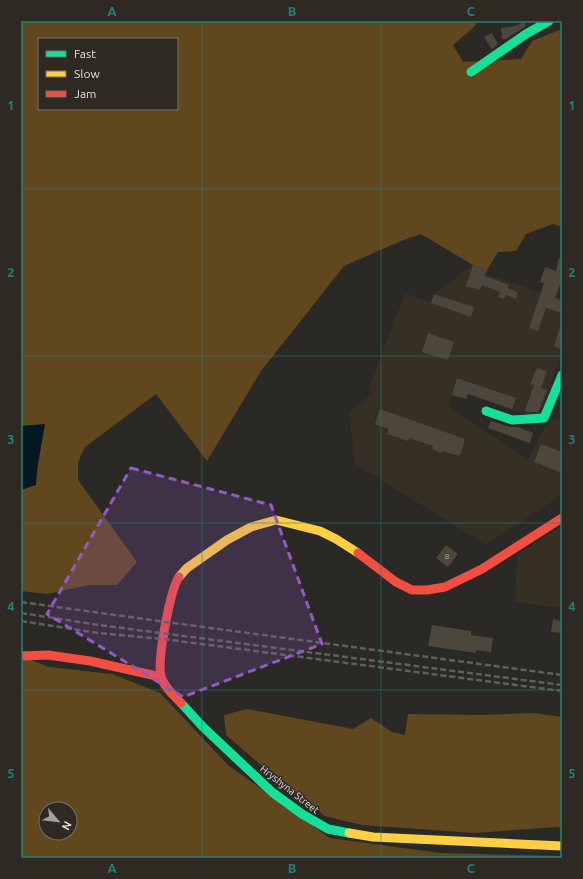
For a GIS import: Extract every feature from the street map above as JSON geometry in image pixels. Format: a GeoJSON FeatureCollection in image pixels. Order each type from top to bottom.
{"type":"FeatureCollection","features":[{"type":"Feature","properties":{"kind":"street"},"geometry":{"type":"LineString","coordinates":[[472,72],[526,34],[549,21]]}},
{"type":"Feature","properties":{"kind":"street"},"geometry":{"type":"LineString","coordinates":[[486,411],[512,420],[544,418],[562,375]]}},
{"type":"Feature","properties":{"kind":"street"},"geometry":{"type":"LineString","coordinates":[[21,656],[48,655],[90,661],[161,678],[161,652],[172,593],[178,579],[186,568],[227,540],[251,527],[276,520],[320,530],[351,549],[396,582],[412,590],[426,590],[445,587],[482,569],[562,518]]}},
{"type":"Feature","properties":{"kind":"street","name":"Hryshyna Street"},"geometry":{"type":"LineString","coordinates":[[161,678],[171,693],[203,727],[266,787],[302,814],[328,829],[373,837],[562,846]]}},
{"type":"Feature","properties":{"kind":"highlighted area"},"geometry":{"type":"Polygon","coordinates":[[[131,468],[271,505],[322,644],[183,697],[47,614],[131,468]]]}},
{"type":"Feature","properties":{"kind":"shaded area"},"geometry":{"type":"Polygon","coordinates":[[[21,21],[478,21],[474,27],[453,45],[463,62],[521,59],[532,41],[562,29],[562,227],[553,224],[526,234],[516,251],[498,252],[487,270],[473,265],[421,234],[401,241],[344,266],[261,371],[207,461],[156,394],[85,447],[78,462],[78,480],[137,562],[117,585],[89,585],[47,594],[21,591],[21,21]]]}},
{"type":"Feature","properties":{"kind":"shaded area"},"geometry":{"type":"Polygon","coordinates":[[[473,265],[487,270],[486,274],[562,300],[562,353],[539,417],[512,410],[468,394],[466,399],[452,395],[448,406],[528,460],[545,426],[553,419],[562,422],[562,495],[486,545],[355,464],[349,413],[370,395],[370,385],[405,293],[431,302],[434,294],[473,265]]]}},
{"type":"Feature","properties":{"kind":"shaded area"},"geometry":{"type":"Polygon","coordinates":[[[562,526],[562,608],[515,602],[517,555],[562,526]]]}},
{"type":"Feature","properties":{"kind":"shaded area"},"geometry":{"type":"Polygon","coordinates":[[[21,656],[49,667],[112,674],[160,693],[228,765],[330,838],[440,853],[562,856],[562,858],[21,858],[21,656]]]}},
{"type":"Feature","properties":{"kind":"shaded area"},"geometry":{"type":"Polygon","coordinates":[[[247,709],[353,729],[371,718],[392,732],[405,735],[408,714],[482,715],[534,713],[562,717],[562,828],[556,827],[475,833],[362,825],[325,816],[275,777],[226,735],[224,715],[247,709]]]}},
{"type":"Feature","properties":{"kind":"water"},"geometry":{"type":"Polygon","coordinates":[[[45,424],[38,462],[36,485],[21,490],[21,426],[45,424]]]}},
{"type":"Feature","properties":{"kind":"building"},"geometry":{"type":"Polygon","coordinates":[[[524,22],[526,26],[506,39],[502,39],[501,28],[515,26],[524,22]]]}},
{"type":"Feature","properties":{"kind":"building"},"geometry":{"type":"Polygon","coordinates":[[[492,33],[498,44],[492,49],[484,37],[492,33]]]}},
{"type":"Feature","properties":{"kind":"building"},"geometry":{"type":"Polygon","coordinates":[[[559,258],[562,258],[562,280],[555,298],[562,300],[562,313],[546,308],[538,331],[529,328],[544,283],[540,282],[545,267],[556,271],[559,258]]]}},
{"type":"Feature","properties":{"kind":"building"},"geometry":{"type":"Polygon","coordinates":[[[473,265],[487,270],[485,276],[509,285],[508,289],[518,292],[516,299],[506,295],[504,299],[498,297],[500,292],[482,285],[480,290],[466,286],[473,265]]]}},
{"type":"Feature","properties":{"kind":"building"},"geometry":{"type":"Polygon","coordinates":[[[434,294],[474,307],[471,317],[431,303],[434,294]]]}},
{"type":"Feature","properties":{"kind":"building"},"geometry":{"type":"Polygon","coordinates":[[[561,324],[562,325],[562,350],[554,346],[561,324]]]}},
{"type":"Feature","properties":{"kind":"building"},"geometry":{"type":"Polygon","coordinates":[[[428,333],[454,342],[448,360],[422,352],[428,333]]]}},
{"type":"Feature","properties":{"kind":"building"},"geometry":{"type":"Polygon","coordinates":[[[537,368],[547,371],[541,388],[547,390],[538,412],[529,412],[525,411],[534,385],[530,384],[537,368]]]}},
{"type":"Feature","properties":{"kind":"building"},"geometry":{"type":"Polygon","coordinates":[[[457,378],[516,398],[512,409],[468,394],[466,399],[452,395],[457,378]]]}},
{"type":"Feature","properties":{"kind":"building"},"geometry":{"type":"Polygon","coordinates":[[[380,409],[465,439],[460,456],[442,451],[441,453],[432,449],[433,446],[409,438],[408,441],[387,434],[389,429],[375,424],[380,409]]]}},
{"type":"Feature","properties":{"kind":"building"},"geometry":{"type":"Polygon","coordinates":[[[491,421],[510,427],[518,427],[533,433],[530,443],[488,428],[491,421]]]}},
{"type":"Feature","properties":{"kind":"building"},"geometry":{"type":"Polygon","coordinates":[[[541,444],[562,452],[562,473],[534,462],[541,444]]]}},
{"type":"Feature","properties":{"kind":"building"},"geometry":{"type":"Polygon","coordinates":[[[446,545],[458,554],[448,567],[436,558],[446,545]]]}},
{"type":"Feature","properties":{"kind":"building"},"geometry":{"type":"Polygon","coordinates":[[[553,619],[562,621],[562,633],[551,632],[553,619]]]}},
{"type":"Feature","properties":{"kind":"building"},"geometry":{"type":"Polygon","coordinates":[[[432,625],[471,631],[471,635],[493,638],[491,652],[476,650],[476,653],[428,646],[432,625]]]}},
{"type":"Feature","properties":{"kind":"railway"},"geometry":{"type":"LineString","coordinates":[[21,602],[562,675]]}},
{"type":"Feature","properties":{"kind":"railway"},"geometry":{"type":"LineString","coordinates":[[21,613],[99,625],[562,685]]}},
{"type":"Feature","properties":{"kind":"railway"},"geometry":{"type":"LineString","coordinates":[[21,621],[98,633],[163,639],[562,691]]}},
{"type":"Feature","properties":{"kind":"traffic: fast"},"geometry":{"type":"LineString","coordinates":[[471,72],[526,34],[549,21]]}},
{"type":"Feature","properties":{"kind":"traffic: fast"},"geometry":{"type":"LineString","coordinates":[[486,411],[512,420],[544,418],[562,375]]}},
{"type":"Feature","properties":{"kind":"traffic: fast"},"geometry":{"type":"LineString","coordinates":[[181,703],[203,727],[272,792],[302,814],[328,829],[349,833]]}},
{"type":"Feature","properties":{"kind":"traffic: slow"},"geometry":{"type":"LineString","coordinates":[[179,577],[187,568],[227,540],[251,527],[276,520],[320,531],[358,553]]}},
{"type":"Feature","properties":{"kind":"traffic: slow"},"geometry":{"type":"LineString","coordinates":[[349,833],[373,837],[562,846]]}},
{"type":"Feature","properties":{"kind":"traffic: jam"},"geometry":{"type":"LineString","coordinates":[[358,553],[396,582],[412,590],[427,590],[445,587],[482,569],[562,518]]}},
{"type":"Feature","properties":{"kind":"traffic: jam"},"geometry":{"type":"LineString","coordinates":[[179,577],[175,584],[168,610],[160,668],[162,680],[169,691],[181,703]]}},
{"type":"Feature","properties":{"kind":"traffic: jam"},"geometry":{"type":"LineString","coordinates":[[21,656],[48,655],[90,661],[161,677]]}}]}
